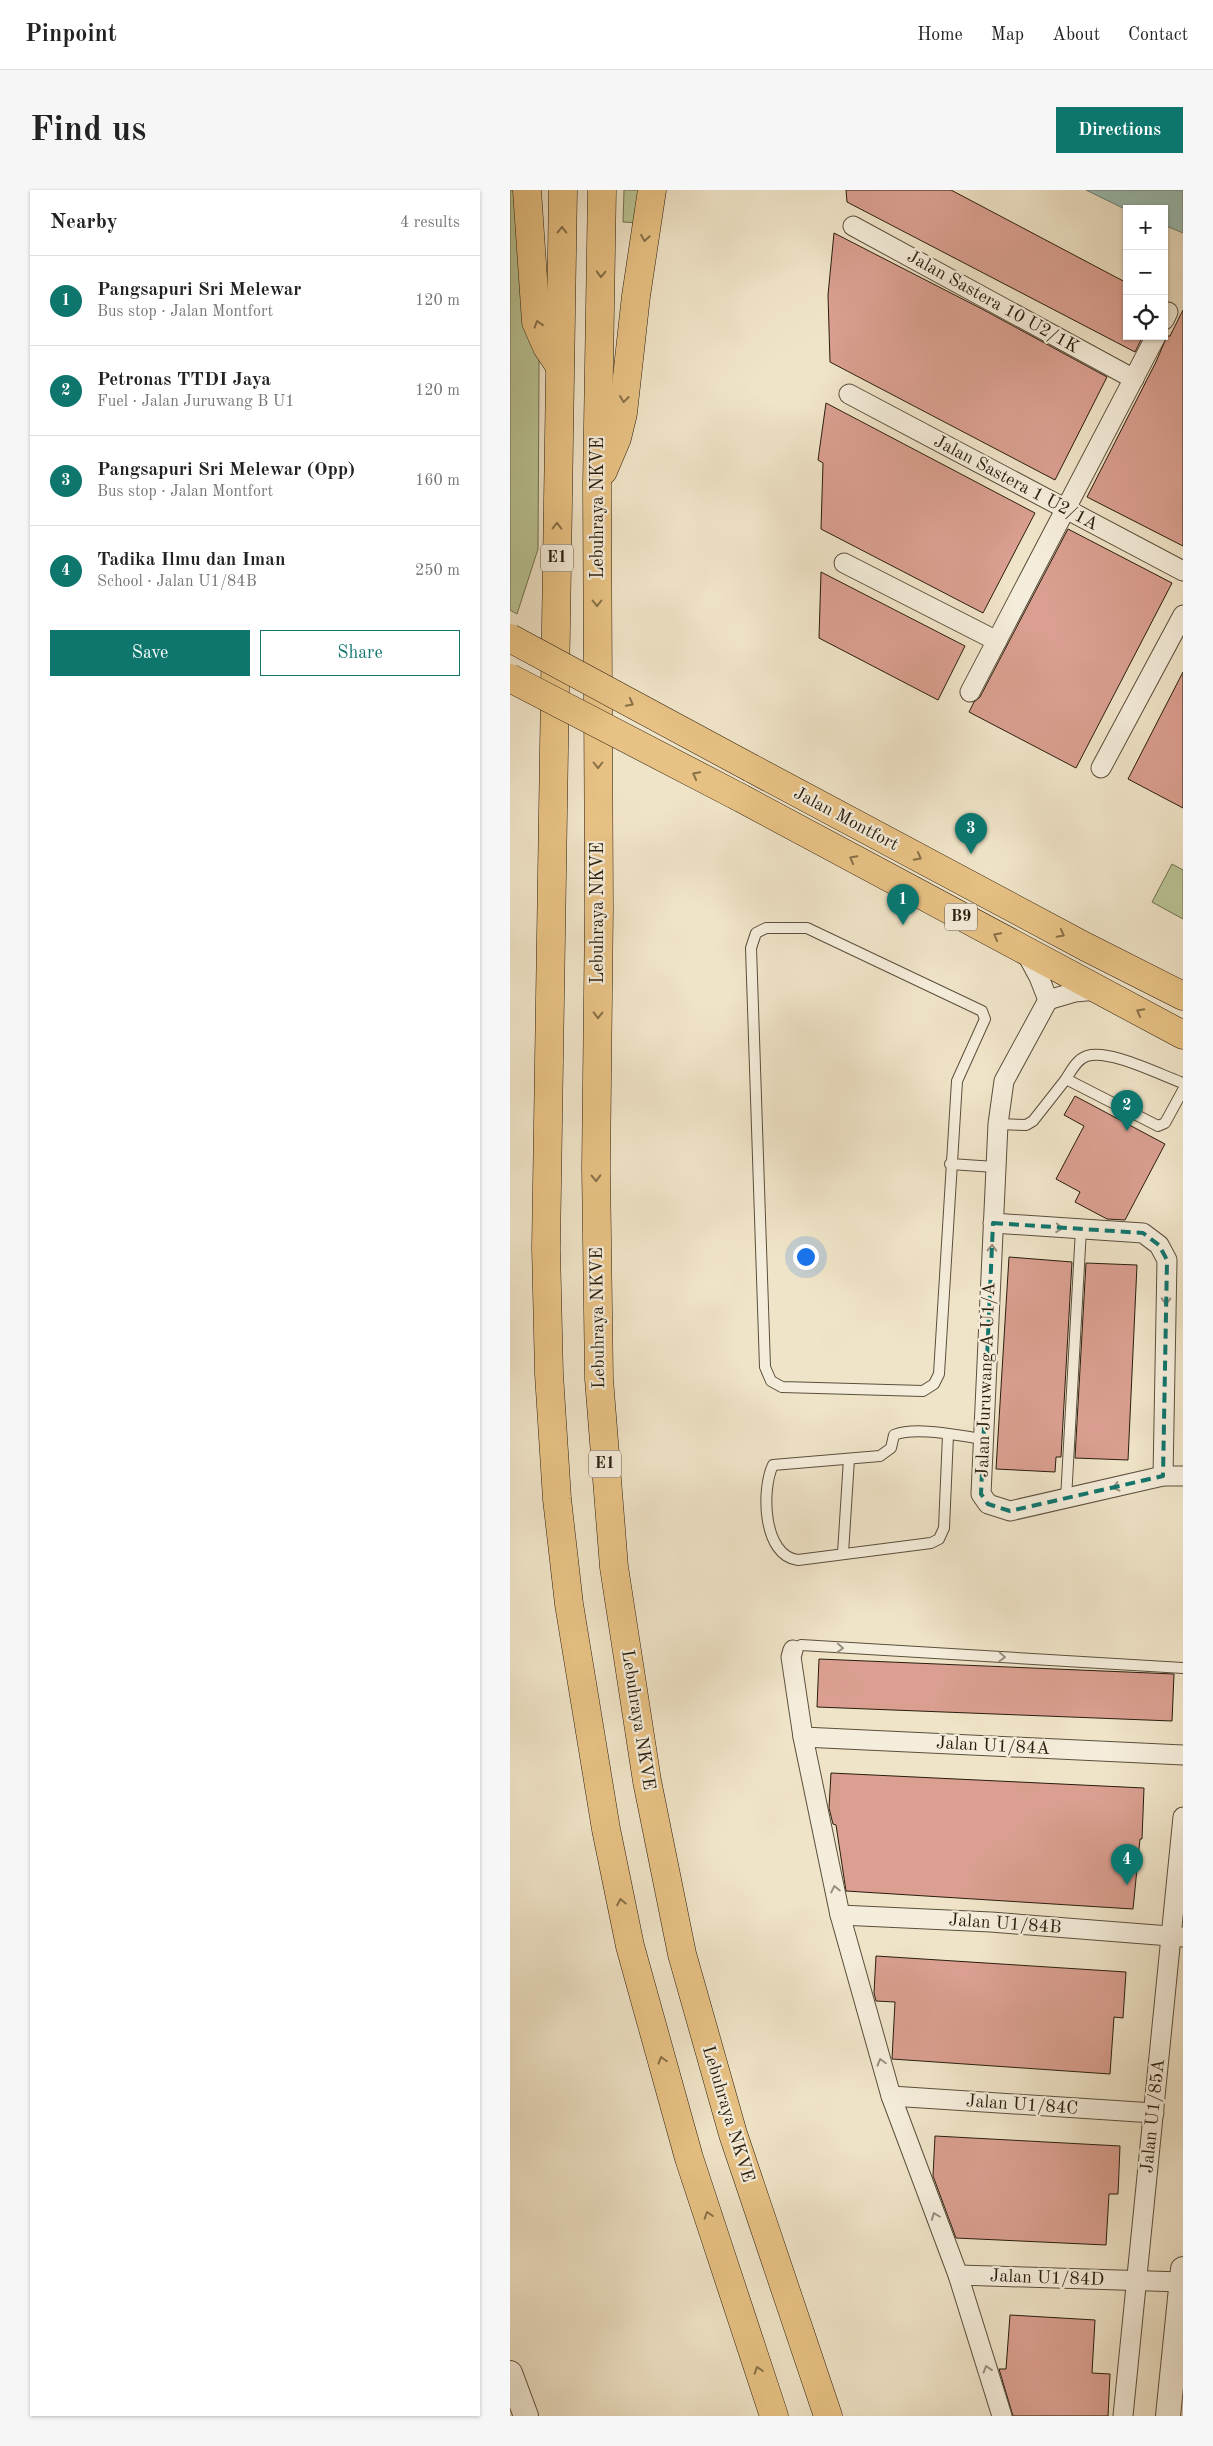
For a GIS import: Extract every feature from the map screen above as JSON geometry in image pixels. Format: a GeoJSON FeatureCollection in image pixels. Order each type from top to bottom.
{"type":"FeatureCollection","features":[{"type":"Feature","properties":{"kind":"main road"},"geometry":{"type":"LineString","coordinates":[[527,190],[536,322],[547,347],[560,366]]}},
{"type":"Feature","properties":{"kind":"main road","name":"E1"},"geometry":{"type":"LineString","coordinates":[[562,190],[546,1238],[549,1374],[557,1499],[569,1604],[585,1712],[630,1946],[689,2158],[774,2416]]}},
{"type":"Feature","properties":{"kind":"main road","name":"Lebuhraya NKVE"},"geometry":{"type":"LineString","coordinates":[[602,190],[597,484],[597,1305],[602,1435],[614,1567],[647,1781],[682,1954],[733,2134],[828,2416]]}},
{"type":"Feature","properties":{"kind":"main road"},"geometry":{"type":"LineString","coordinates":[[597,484],[617,438],[622,413],[636,296],[652,190]]}},
{"type":"Feature","properties":{"kind":"main road","name":"Jalan Montfort"},"geometry":{"type":"LineString","coordinates":[[510,638],[1086,947],[1183,996]]}},
{"type":"Feature","properties":{"kind":"main road","name":"Jalan Montfort"},"geometry":{"type":"LineString","coordinates":[[510,678],[1183,1035]]}},
{"type":"Feature","properties":{"kind":"street","name":"Jalan Sastera 10 U2/1K"},"geometry":{"type":"LineString","coordinates":[[853,226],[1134,379]]}},
{"type":"Feature","properties":{"kind":"street"},"geometry":{"type":"LineString","coordinates":[[970,692],[1067,510],[1154,340]]}},
{"type":"Feature","properties":{"kind":"street","name":"Jalan Sastera 1 U2/1A"},"geometry":{"type":"LineString","coordinates":[[849,394],[1183,571]]}},
{"type":"Feature","properties":{"kind":"street"},"geometry":{"type":"LineString","coordinates":[[844,563],[997,641]]}},
{"type":"Feature","properties":{"kind":"street"},"geometry":{"type":"LineString","coordinates":[[1101,768],[1183,615]]}},
{"type":"Feature","properties":{"kind":"street"},"geometry":{"type":"LineString","coordinates":[[1025,951],[1040,977],[1048,1000],[1075,992],[1097,990]]}},
{"type":"Feature","properties":{"kind":"street","name":"Jalan Juruwang A U1/A"},"geometry":{"type":"LineString","coordinates":[[1048,1000],[1004,1081],[998,1124],[981,1494],[988,1504],[1010,1511],[1163,1476],[1183,1476]]}},
{"type":"Feature","properties":{"kind":"street"},"geometry":{"type":"LineString","coordinates":[[993,1223],[1143,1233],[1159,1245],[1167,1260],[1163,1476]]}},
{"type":"Feature","properties":{"kind":"street"},"geometry":{"type":"LineString","coordinates":[[792,1650],[791,1657],[804,1737],[840,1915],[891,2096],[958,2275],[1002,2416]]}},
{"type":"Feature","properties":{"kind":"street","name":"Jalan U1/84A"},"geometry":{"type":"LineString","coordinates":[[804,1737],[1183,1755]]}},
{"type":"Feature","properties":{"kind":"street","name":"Jalan U1/85A"},"geometry":{"type":"LineString","coordinates":[[1123,2416],[1154,2113],[1176,1937],[1183,1816]]}},
{"type":"Feature","properties":{"kind":"street","name":"Jalan U1/84B"},"geometry":{"type":"LineString","coordinates":[[840,1915],[991,1922],[1176,1937]]}},
{"type":"Feature","properties":{"kind":"street","name":"Jalan U1/84C"},"geometry":{"type":"LineString","coordinates":[[891,2096],[1154,2113]]}},
{"type":"Feature","properties":{"kind":"street","name":"Jalan U1/84D"},"geometry":{"type":"LineString","coordinates":[[958,2275],[1137,2281],[1182,2276]]}},
{"type":"Feature","properties":{"kind":"street"},"geometry":{"type":"LineString","coordinates":[[1168,2416],[1182,2276]]}},
{"type":"Feature","properties":{"kind":"street"},"geometry":{"type":"LineString","coordinates":[[510,2373],[526,2416]]}},
{"type":"Feature","properties":{"kind":"lane"},"geometry":{"type":"LineString","coordinates":[[766,928],[807,928],[982,1011],[985,1019],[957,1081],[950,1164],[938,1374],[934,1384],[924,1390],[782,1386],[771,1380],[765,1367],[751,948],[756,933],[766,928]]}},
{"type":"Feature","properties":{"kind":"lane"},"geometry":{"type":"LineString","coordinates":[[998,1124],[1026,1125],[1033,1122],[1066,1079],[1075,1064],[1085,1056],[1112,1056],[1183,1083]]}},
{"type":"Feature","properties":{"kind":"lane"},"geometry":{"type":"LineString","coordinates":[[1066,1079],[1158,1126],[1165,1123],[1183,1090]]}},
{"type":"Feature","properties":{"kind":"lane"},"geometry":{"type":"LineString","coordinates":[[950,1164],[995,1167]]}},
{"type":"Feature","properties":{"kind":"lane"},"geometry":{"type":"LineString","coordinates":[[1066,1499],[1081,1229]]}},
{"type":"Feature","properties":{"kind":"lane"},"geometry":{"type":"LineString","coordinates":[[948,1435],[944,1528],[939,1539],[931,1543],[798,1560],[784,1556],[774,1542],[767,1520],[769,1474],[773,1465],[880,1456],[890,1448],[894,1435],[905,1431],[948,1435],[984,1439]]}},
{"type":"Feature","properties":{"kind":"lane"},"geometry":{"type":"LineString","coordinates":[[843,1553],[849,1459]]}},
{"type":"Feature","properties":{"kind":"lane"},"geometry":{"type":"LineString","coordinates":[[792,1650],[801,1645],[1183,1668]]}},
{"type":"Feature","properties":{"kind":"highlighted area"},"geometry":{"type":"Polygon","coordinates":[[[993,1223],[1143,1233],[1159,1245],[1167,1260],[1163,1476],[1010,1511],[988,1504],[981,1494],[993,1223]]]}},
{"type":"Feature","properties":{"kind":"green space"},"geometry":{"type":"Polygon","coordinates":[[[510,190],[540,190],[538,549],[517,614],[510,610],[510,190]]]}},
{"type":"Feature","properties":{"kind":"green space"},"geometry":{"type":"Polygon","coordinates":[[[624,190],[648,190],[641,223],[623,222],[624,190]]]}},
{"type":"Feature","properties":{"kind":"green space"},"geometry":{"type":"Polygon","coordinates":[[[1172,864],[1183,870],[1183,919],[1152,902],[1172,864]]]}},
{"type":"Feature","properties":{"kind":"water"},"geometry":{"type":"Polygon","coordinates":[[[1086,190],[1183,190],[1183,233],[1168,227],[1168,205],[1123,205],[1123,208],[1086,190]]]}},
{"type":"Feature","properties":{"kind":"building"},"geometry":{"type":"Polygon","coordinates":[[[846,190],[951,190],[1123,281],[1123,340],[1141,340],[1135,352],[847,202],[846,190]]]}},
{"type":"Feature","properties":{"kind":"building"},"geometry":{"type":"Polygon","coordinates":[[[834,233],[982,309],[1107,377],[1055,480],[830,362],[828,295],[834,233]]]}},
{"type":"Feature","properties":{"kind":"building"},"geometry":{"type":"Polygon","coordinates":[[[1183,310],[1183,546],[1087,497],[1165,340],[1168,340],[1168,336],[1170,336],[1183,310]]]}},
{"type":"Feature","properties":{"kind":"building"},"geometry":{"type":"Polygon","coordinates":[[[826,403],[1035,513],[983,613],[821,529],[823,463],[818,460],[826,403]]]}},
{"type":"Feature","properties":{"kind":"building"},"geometry":{"type":"Polygon","coordinates":[[[1068,529],[1172,583],[1076,768],[969,712],[974,702],[980,697],[1068,529]]]}},
{"type":"Feature","properties":{"kind":"building"},"geometry":{"type":"Polygon","coordinates":[[[821,572],[965,646],[938,700],[819,638],[821,572]]]}},
{"type":"Feature","properties":{"kind":"building"},"geometry":{"type":"Polygon","coordinates":[[[1183,672],[1183,808],[1128,779],[1183,672]]]}},
{"type":"Feature","properties":{"kind":"building"},"geometry":{"type":"Polygon","coordinates":[[[1075,1096],[1165,1144],[1125,1220],[1107,1219],[1075,1202],[1080,1192],[1056,1179],[1084,1126],[1064,1115],[1075,1096]]]}},
{"type":"Feature","properties":{"kind":"building"},"geometry":{"type":"Polygon","coordinates":[[[1009,1257],[1072,1262],[1061,1457],[1056,1457],[1055,1472],[996,1469],[1009,1257]]]}},
{"type":"Feature","properties":{"kind":"building"},"geometry":{"type":"Polygon","coordinates":[[[1086,1263],[1137,1265],[1128,1460],[1075,1458],[1086,1263]]]}},
{"type":"Feature","properties":{"kind":"building"},"geometry":{"type":"Polygon","coordinates":[[[819,1659],[1174,1674],[1172,1721],[817,1707],[819,1659]]]}},
{"type":"Feature","properties":{"kind":"building"},"geometry":{"type":"Polygon","coordinates":[[[831,1773],[1144,1788],[1142,1839],[1140,1839],[1133,1909],[846,1891],[836,1825],[833,1824],[829,1808],[831,1773]]]}},
{"type":"Feature","properties":{"kind":"building"},"geometry":{"type":"Polygon","coordinates":[[[876,1956],[1126,1972],[1123,2018],[1114,2017],[1110,2074],[892,2059],[895,2002],[876,2001],[874,1993],[876,1956]]]}},
{"type":"Feature","properties":{"kind":"building"},"geometry":{"type":"Polygon","coordinates":[[[935,2136],[1120,2146],[1118,2194],[1109,2194],[1106,2245],[956,2238],[933,2176],[935,2136]]]}},
{"type":"Feature","properties":{"kind":"building"},"geometry":{"type":"Polygon","coordinates":[[[1010,2315],[1095,2320],[1092,2373],[1110,2374],[1108,2416],[1013,2416],[999,2369],[1006,2369],[1010,2315]]]}},
{"type":"Feature","properties":{"kind":"place","name":"Pangsapuri Sri Melewar (Opp)"},"geometry":{"type":"Point","coordinates":[971,854]}},
{"type":"Feature","properties":{"kind":"place","name":"Pangsapuri Sri Melewar"},"geometry":{"type":"Point","coordinates":[903,925]}},
{"type":"Feature","properties":{"kind":"place","name":"Petronas TTDI Jaya"},"geometry":{"type":"Point","coordinates":[1127,1131]}},
{"type":"Feature","properties":{"kind":"place","name":"Tadika Ilmu dan Iman"},"geometry":{"type":"Point","coordinates":[1127,1885]}}]}
